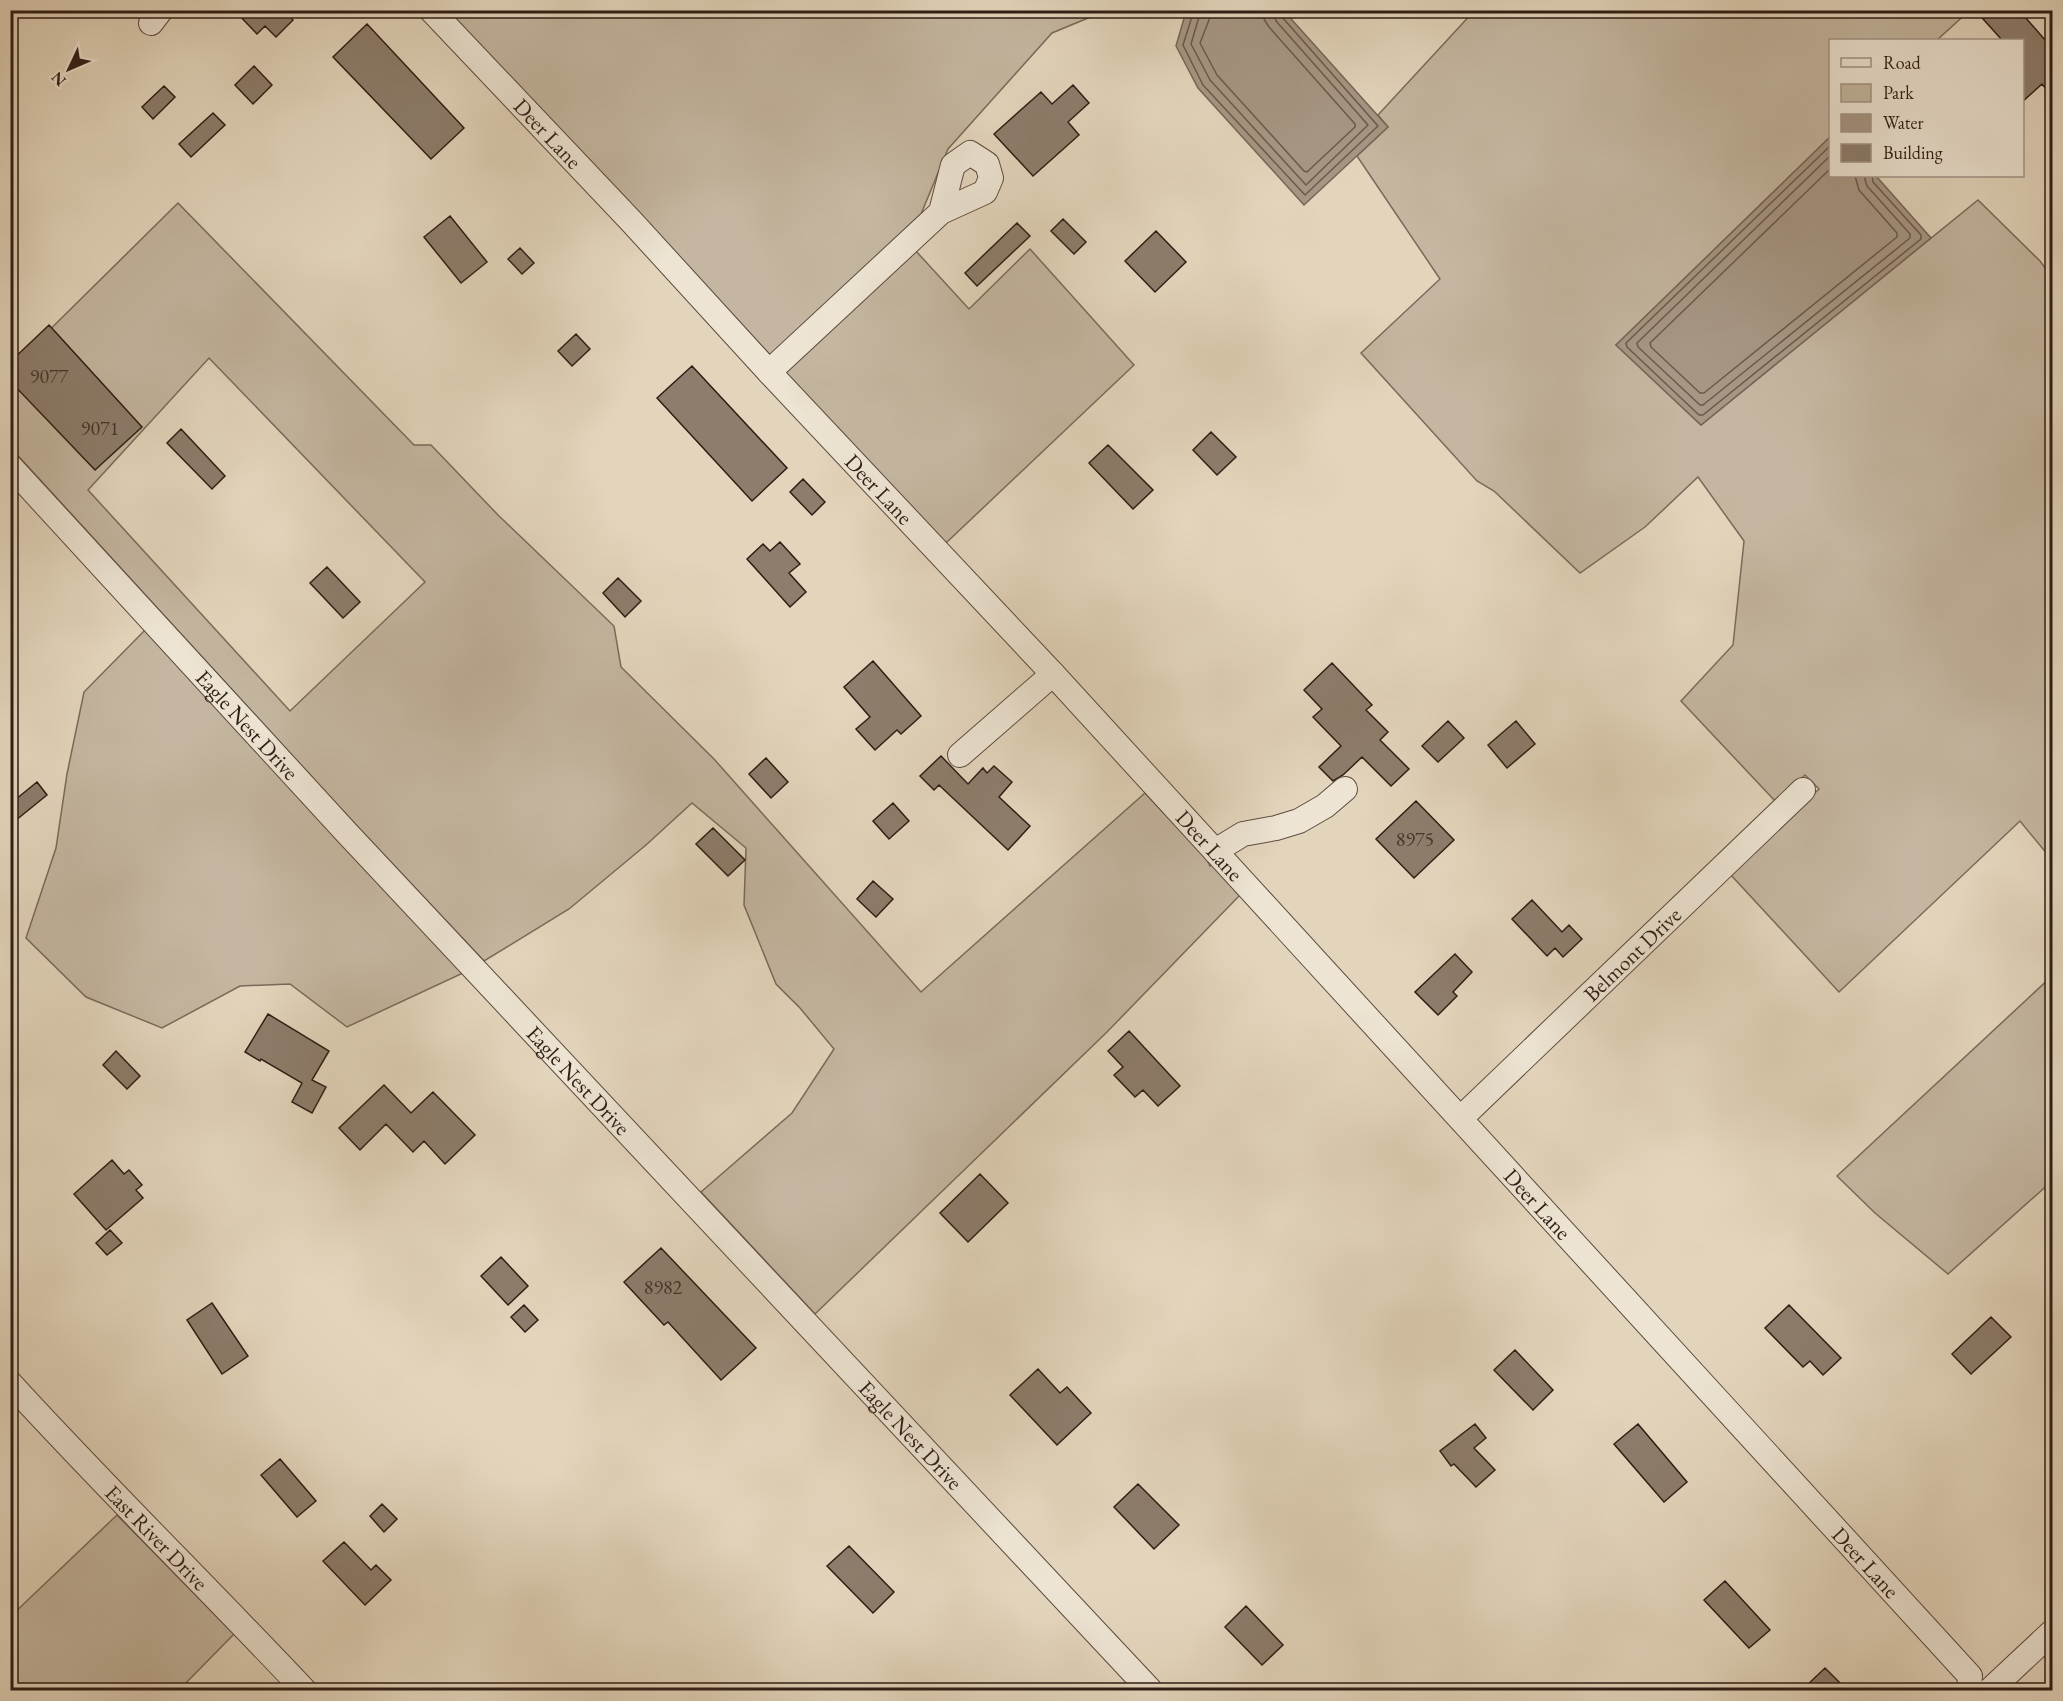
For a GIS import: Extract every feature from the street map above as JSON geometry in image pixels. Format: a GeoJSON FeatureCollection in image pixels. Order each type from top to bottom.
{"type":"FeatureCollection","features":[{"type":"Feature","properties":{"kind":"street","name":"Deer Lane"},"geometry":{"type":"LineString","coordinates":[[431,10],[623,212],[769,372],[1053,674],[1461,1118],[1971,1676],[1969,1690]]}},
{"type":"Feature","properties":{"kind":"street"},"geometry":{"type":"LineString","coordinates":[[769,372],[941,212]]}},
{"type":"Feature","properties":{"kind":"street","name":"Eagle Nest Drive"},"geometry":{"type":"LineString","coordinates":[[10,466],[346,832],[1150,1690]]}},
{"type":"Feature","properties":{"kind":"street"},"geometry":{"type":"LineString","coordinates":[[960,755],[1053,674]]}},
{"type":"Feature","properties":{"kind":"street"},"geometry":{"type":"LineString","coordinates":[[1215,851],[1243,834],[1299,821],[1324,806],[1345,789]]}},
{"type":"Feature","properties":{"kind":"street","name":"Belmont Drive"},"geometry":{"type":"LineString","coordinates":[[1461,1118],[1803,790]]}},
{"type":"Feature","properties":{"kind":"street","name":"East River Drive"},"geometry":{"type":"LineString","coordinates":[[10,1383],[89,1469],[304,1690]]}},
{"type":"Feature","properties":{"kind":"street"},"geometry":{"type":"LineString","coordinates":[[1990,1690],[2052,1632]]}},
{"type":"Feature","properties":{"kind":"green space"},"geometry":{"type":"Polygon","coordinates":[[[448,11],[1105,11],[1052,33],[948,149],[921,214],[771,356],[621,193],[448,11]]]}},
{"type":"Feature","properties":{"kind":"green space"},"geometry":{"type":"Polygon","coordinates":[[[1474,11],[1969,11],[1938,39],[1829,39],[1829,138],[1616,345],[1701,425],[1978,200],[2040,261],[2052,277],[2052,860],[2020,821],[1839,992],[1730,874],[1819,789],[1805,775],[1776,802],[1681,701],[1733,645],[1744,541],[1698,477],[1645,527],[1580,573],[1494,491],[1477,481],[1361,353],[1440,279],[1357,156],[1388,127],[1378,115],[1474,11]]]}},
{"type":"Feature","properties":{"kind":"green space"},"geometry":{"type":"Polygon","coordinates":[[[178,203],[414,445],[431,445],[498,515],[614,626],[621,667],[714,759],[921,992],[1145,793],[1206,858],[1210,866],[1212,864],[1240,895],[1107,1032],[815,1314],[701,1192],[792,1113],[834,1049],[800,1008],[776,984],[744,905],[746,848],[692,803],[569,909],[484,961],[355,824],[11,448],[11,368],[178,203]],[[209,358],[88,490],[290,711],[425,582],[209,358]]]}},
{"type":"Feature","properties":{"kind":"green space"},"geometry":{"type":"Polygon","coordinates":[[[1030,249],[1134,365],[946,543],[785,372],[915,250],[969,309],[1030,249]]]}},
{"type":"Feature","properties":{"kind":"green space"},"geometry":{"type":"Polygon","coordinates":[[[145,630],[463,973],[347,1027],[290,984],[240,986],[162,1028],[86,997],[26,938],[56,848],[67,774],[84,692],[145,630]]]}},
{"type":"Feature","properties":{"kind":"green space"},"geometry":{"type":"Polygon","coordinates":[[[2052,976],[2052,1181],[1948,1274],[1875,1213],[1837,1176],[2052,976]]]}},
{"type":"Feature","properties":{"kind":"green space"},"geometry":{"type":"Polygon","coordinates":[[[117,1515],[234,1634],[179,1690],[11,1690],[11,1616],[117,1515]]]}},
{"type":"Feature","properties":{"kind":"water"},"geometry":{"type":"Polygon","coordinates":[[[1190,11],[1284,11],[1388,127],[1304,205],[1198,88],[1176,46],[1185,15],[1190,11]]]}},
{"type":"Feature","properties":{"kind":"water"},"geometry":{"type":"Polygon","coordinates":[[[1829,138],[1829,177],[1877,177],[1931,238],[1701,425],[1616,345],[1829,138]]]}},
{"type":"Feature","properties":{"kind":"building"},"geometry":{"type":"Polygon","coordinates":[[[234,10],[284,10],[293,20],[276,37],[265,26],[257,34],[234,10]]]}},
{"type":"Feature","properties":{"kind":"building"},"geometry":{"type":"Polygon","coordinates":[[[1975,10],[2019,10],[2052,48],[2052,96],[2042,84],[2024,100],[2024,39],[2001,39],[1975,10]]]}},
{"type":"Feature","properties":{"kind":"building"},"geometry":{"type":"Polygon","coordinates":[[[367,24],[464,128],[431,159],[333,57],[367,24]]]}},
{"type":"Feature","properties":{"kind":"building"},"geometry":{"type":"Polygon","coordinates":[[[254,66],[272,85],[253,104],[235,85],[254,66]]]}},
{"type":"Feature","properties":{"kind":"building"},"geometry":{"type":"Polygon","coordinates":[[[1073,85],[1089,103],[1068,122],[1079,135],[1033,176],[994,134],[1041,92],[1052,104],[1073,85]]]}},
{"type":"Feature","properties":{"kind":"building"},"geometry":{"type":"Polygon","coordinates":[[[164,86],[175,97],[153,119],[142,107],[164,86]]]}},
{"type":"Feature","properties":{"kind":"building"},"geometry":{"type":"Polygon","coordinates":[[[213,113],[225,125],[191,157],[179,144],[213,113]]]}},
{"type":"Feature","properties":{"kind":"building"},"geometry":{"type":"Polygon","coordinates":[[[450,216],[487,262],[461,283],[424,237],[450,216]]]}},
{"type":"Feature","properties":{"kind":"building"},"geometry":{"type":"Polygon","coordinates":[[[1063,219],[1086,242],[1074,254],[1051,231],[1063,219]]]}},
{"type":"Feature","properties":{"kind":"building"},"geometry":{"type":"Polygon","coordinates":[[[1017,223],[1030,236],[977,286],[965,273],[1017,223]]]}},
{"type":"Feature","properties":{"kind":"building"},"geometry":{"type":"Polygon","coordinates":[[[1156,231],[1186,262],[1155,292],[1125,261],[1156,231]]]}},
{"type":"Feature","properties":{"kind":"building"},"geometry":{"type":"Polygon","coordinates":[[[520,248],[534,263],[522,274],[508,259],[520,248]]]}},
{"type":"Feature","properties":{"kind":"building"},"geometry":{"type":"Polygon","coordinates":[[[49,325],[142,427],[95,470],[10,381],[10,362],[49,325]]]}},
{"type":"Feature","properties":{"kind":"building"},"geometry":{"type":"Polygon","coordinates":[[[576,334],[590,349],[572,366],[558,351],[576,334]]]}},
{"type":"Feature","properties":{"kind":"building"},"geometry":{"type":"Polygon","coordinates":[[[692,366],[787,468],[752,501],[657,398],[692,366]]]}},
{"type":"Feature","properties":{"kind":"building"},"geometry":{"type":"Polygon","coordinates":[[[181,429],[225,476],[212,489],[167,443],[181,429]]]}},
{"type":"Feature","properties":{"kind":"building"},"geometry":{"type":"Polygon","coordinates":[[[1211,432],[1236,457],[1217,475],[1193,450],[1211,432]]]}},
{"type":"Feature","properties":{"kind":"building"},"geometry":{"type":"Polygon","coordinates":[[[1108,445],[1153,490],[1133,509],[1089,463],[1108,445]]]}},
{"type":"Feature","properties":{"kind":"building"},"geometry":{"type":"Polygon","coordinates":[[[803,479],[825,502],[812,515],[790,492],[803,479]]]}},
{"type":"Feature","properties":{"kind":"building"},"geometry":{"type":"Polygon","coordinates":[[[780,542],[800,564],[789,573],[806,592],[790,607],[747,559],[763,544],[770,551],[780,542]]]}},
{"type":"Feature","properties":{"kind":"building"},"geometry":{"type":"Polygon","coordinates":[[[327,567],[360,602],[343,618],[310,583],[327,567]]]}},
{"type":"Feature","properties":{"kind":"building"},"geometry":{"type":"Polygon","coordinates":[[[618,578],[641,601],[625,617],[603,593],[618,578]]]}},
{"type":"Feature","properties":{"kind":"building"},"geometry":{"type":"Polygon","coordinates":[[[873,661],[921,716],[901,734],[897,730],[875,750],[856,729],[870,717],[844,687],[873,661]]]}},
{"type":"Feature","properties":{"kind":"building"},"geometry":{"type":"Polygon","coordinates":[[[1332,663],[1372,705],[1366,710],[1388,732],[1380,740],[1409,769],[1391,786],[1362,757],[1333,781],[1319,767],[1341,746],[1313,717],[1322,709],[1304,690],[1332,663]]]}},
{"type":"Feature","properties":{"kind":"building"},"geometry":{"type":"Polygon","coordinates":[[[1448,721],[1464,738],[1438,762],[1422,746],[1448,721]]]}},
{"type":"Feature","properties":{"kind":"building"},"geometry":{"type":"Polygon","coordinates":[[[1516,721],[1535,744],[1507,768],[1488,745],[1516,721]]]}},
{"type":"Feature","properties":{"kind":"building"},"geometry":{"type":"Polygon","coordinates":[[[941,756],[968,784],[983,768],[987,773],[994,766],[1012,782],[999,797],[1030,826],[1008,850],[939,785],[934,790],[920,776],[941,756]]]}},
{"type":"Feature","properties":{"kind":"building"},"geometry":{"type":"Polygon","coordinates":[[[766,758],[788,782],[771,798],[749,774],[766,758]]]}},
{"type":"Feature","properties":{"kind":"building"},"geometry":{"type":"Polygon","coordinates":[[[37,782],[47,795],[10,825],[10,804],[37,782]]]}},
{"type":"Feature","properties":{"kind":"building"},"geometry":{"type":"Polygon","coordinates":[[[1416,801],[1454,840],[1414,878],[1376,839],[1416,801]]]}},
{"type":"Feature","properties":{"kind":"building"},"geometry":{"type":"Polygon","coordinates":[[[893,803],[909,821],[889,839],[873,821],[893,803]]]}},
{"type":"Feature","properties":{"kind":"building"},"geometry":{"type":"Polygon","coordinates":[[[713,828],[745,860],[728,876],[696,844],[713,828]]]}},
{"type":"Feature","properties":{"kind":"building"},"geometry":{"type":"Polygon","coordinates":[[[873,881],[893,899],[876,917],[857,899],[873,881]]]}},
{"type":"Feature","properties":{"kind":"building"},"geometry":{"type":"Polygon","coordinates":[[[1532,900],[1562,932],[1569,925],[1582,939],[1563,957],[1555,948],[1547,956],[1512,919],[1532,900]]]}},
{"type":"Feature","properties":{"kind":"building"},"geometry":{"type":"Polygon","coordinates":[[[1455,954],[1472,972],[1453,992],[1457,996],[1438,1015],[1415,992],[1455,954]]]}},
{"type":"Feature","properties":{"kind":"building"},"geometry":{"type":"Polygon","coordinates":[[[268,1014],[329,1051],[312,1080],[326,1087],[312,1113],[292,1102],[302,1083],[245,1052],[268,1014]]]}},
{"type":"Feature","properties":{"kind":"building"},"geometry":{"type":"Polygon","coordinates":[[[1129,1031],[1180,1086],[1158,1106],[1143,1090],[1135,1097],[1114,1075],[1123,1067],[1108,1051],[1129,1031]]]}},
{"type":"Feature","properties":{"kind":"building"},"geometry":{"type":"Polygon","coordinates":[[[116,1051],[140,1076],[127,1089],[103,1065],[116,1051]]]}},
{"type":"Feature","properties":{"kind":"building"},"geometry":{"type":"Polygon","coordinates":[[[384,1085],[411,1113],[433,1092],[475,1135],[445,1164],[424,1141],[413,1152],[386,1124],[360,1150],[339,1128],[384,1085]]]}},
{"type":"Feature","properties":{"kind":"building"},"geometry":{"type":"Polygon","coordinates":[[[112,1160],[124,1174],[129,1170],[142,1185],[136,1190],[143,1198],[106,1230],[74,1194],[112,1160]]]}},
{"type":"Feature","properties":{"kind":"building"},"geometry":{"type":"Polygon","coordinates":[[[980,1174],[1008,1203],[968,1242],[940,1213],[980,1174]]]}},
{"type":"Feature","properties":{"kind":"building"},"geometry":{"type":"Polygon","coordinates":[[[110,1230],[122,1243],[107,1255],[96,1243],[110,1230]]]}},
{"type":"Feature","properties":{"kind":"building"},"geometry":{"type":"Polygon","coordinates":[[[661,1248],[756,1348],[721,1380],[668,1322],[664,1325],[624,1282],[661,1248]]]}},
{"type":"Feature","properties":{"kind":"building"},"geometry":{"type":"Polygon","coordinates":[[[501,1257],[528,1286],[508,1305],[481,1276],[501,1257]]]}},
{"type":"Feature","properties":{"kind":"building"},"geometry":{"type":"Polygon","coordinates":[[[212,1303],[248,1356],[222,1374],[187,1320],[212,1303]]]}},
{"type":"Feature","properties":{"kind":"building"},"geometry":{"type":"Polygon","coordinates":[[[524,1305],[538,1320],[525,1332],[511,1317],[524,1305]]]}},
{"type":"Feature","properties":{"kind":"building"},"geometry":{"type":"Polygon","coordinates":[[[1789,1305],[1841,1358],[1823,1375],[1810,1361],[1803,1367],[1765,1328],[1789,1305]]]}},
{"type":"Feature","properties":{"kind":"building"},"geometry":{"type":"Polygon","coordinates":[[[1991,1317],[2011,1337],[1971,1374],[1952,1354],[1991,1317]]]}},
{"type":"Feature","properties":{"kind":"building"},"geometry":{"type":"Polygon","coordinates":[[[1515,1350],[1553,1390],[1533,1410],[1494,1370],[1515,1350]]]}},
{"type":"Feature","properties":{"kind":"building"},"geometry":{"type":"Polygon","coordinates":[[[1038,1369],[1060,1393],[1067,1387],[1091,1413],[1057,1445],[1010,1395],[1038,1369]]]}},
{"type":"Feature","properties":{"kind":"building"},"geometry":{"type":"Polygon","coordinates":[[[1475,1424],[1486,1438],[1474,1448],[1495,1470],[1476,1487],[1454,1464],[1451,1466],[1440,1451],[1475,1424]]]}},
{"type":"Feature","properties":{"kind":"building"},"geometry":{"type":"Polygon","coordinates":[[[1638,1424],[1687,1482],[1664,1502],[1614,1444],[1638,1424]]]}},
{"type":"Feature","properties":{"kind":"building"},"geometry":{"type":"Polygon","coordinates":[[[280,1459],[316,1501],[297,1517],[261,1475],[280,1459]]]}},
{"type":"Feature","properties":{"kind":"building"},"geometry":{"type":"Polygon","coordinates":[[[1138,1484],[1179,1525],[1154,1549],[1114,1507],[1138,1484]]]}},
{"type":"Feature","properties":{"kind":"building"},"geometry":{"type":"Polygon","coordinates":[[[382,1504],[397,1519],[384,1532],[370,1516],[382,1504]]]}},
{"type":"Feature","properties":{"kind":"building"},"geometry":{"type":"Polygon","coordinates":[[[344,1542],[371,1570],[376,1565],[391,1580],[365,1605],[323,1561],[344,1542]]]}},
{"type":"Feature","properties":{"kind":"building"},"geometry":{"type":"Polygon","coordinates":[[[849,1546],[894,1592],[873,1613],[827,1566],[849,1546]]]}},
{"type":"Feature","properties":{"kind":"building"},"geometry":{"type":"Polygon","coordinates":[[[1725,1581],[1770,1630],[1749,1648],[1704,1600],[1725,1581]]]}},
{"type":"Feature","properties":{"kind":"building"},"geometry":{"type":"Polygon","coordinates":[[[1246,1606],[1283,1645],[1262,1665],[1225,1627],[1246,1606]]]}},
{"type":"Feature","properties":{"kind":"building"},"geometry":{"type":"Polygon","coordinates":[[[1825,1668],[1847,1690],[1802,1690],[1825,1668]]]}}]}
